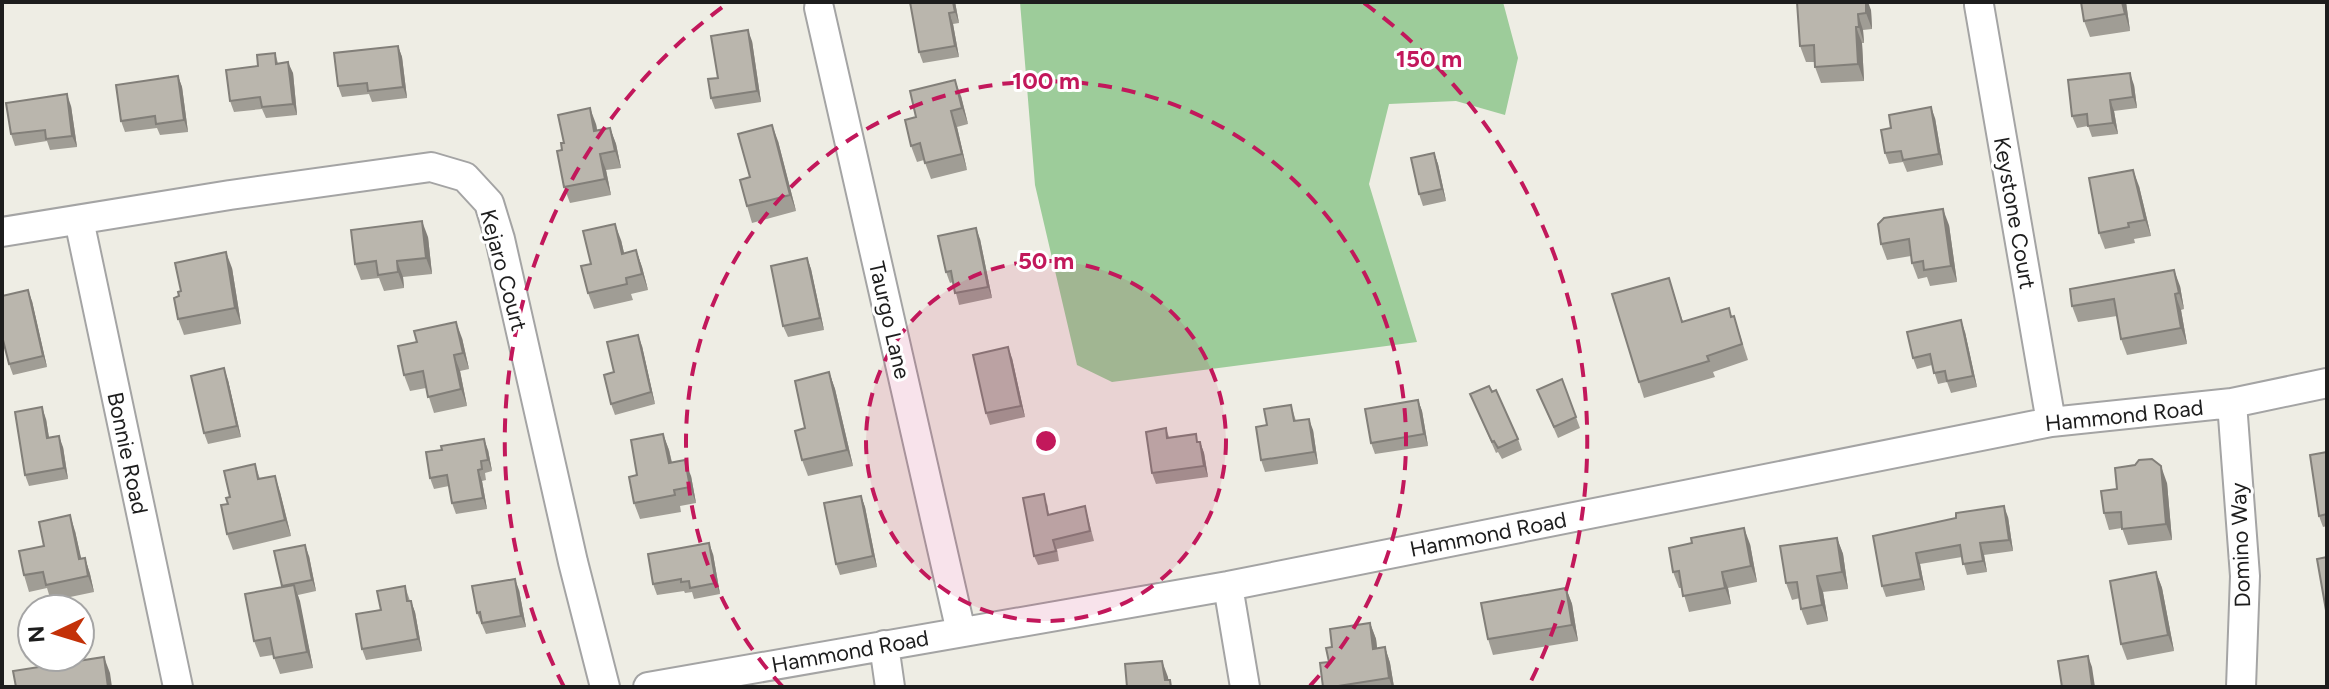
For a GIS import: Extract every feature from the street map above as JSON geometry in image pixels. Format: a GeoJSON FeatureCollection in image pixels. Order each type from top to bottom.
{"type":"FeatureCollection","features":[{"type":"Feature","properties":{"kind":"street","name":"Keystone Court"},"geometry":{"type":"LineString","coordinates":[[1979,5],[2051,422]]}},
{"type":"Feature","properties":{"kind":"street","name":"Taurgo Lane"},"geometry":{"type":"LineString","coordinates":[[819,8],[961,632]]}},
{"type":"Feature","properties":{"kind":"street","name":"Kejaro Court"},"geometry":{"type":"LineString","coordinates":[[2,232],[431,167],[465,177],[489,203],[500,239],[605,687]]}},
{"type":"Feature","properties":{"kind":"street","name":"Bonnie Road"},"geometry":{"type":"LineString","coordinates":[[79,220],[178,687]]}},
{"type":"Feature","properties":{"kind":"street","name":"Hammond Road"},"geometry":{"type":"LineString","coordinates":[[648,687],[1228,586],[2051,422],[2232,403],[2327,383]]}},
{"type":"Feature","properties":{"kind":"street","name":"Domino Way"},"geometry":{"type":"LineString","coordinates":[[2232,403],[2245,576],[2241,687]]}},
{"type":"Feature","properties":{"kind":"street"},"geometry":{"type":"LineString","coordinates":[[1228,586],[1245,687]]}},
{"type":"Feature","properties":{"kind":"street"},"geometry":{"type":"LineString","coordinates":[[884,645],[890,687]]}},
{"type":"Feature","properties":{"kind":"green space"},"geometry":{"type":"Polygon","coordinates":[[[1020,2],[1503,2],[1518,58],[1505,115],[1456,101],[1389,104],[1369,184],[1417,342],[1112,382],[1077,365],[1035,185],[1020,2]]]}},
{"type":"Feature","properties":{"kind":"building"},"geometry":{"type":"Polygon","coordinates":[[[910,2],[953,2],[955,12],[949,13],[955,46],[919,52],[910,2]]]}},
{"type":"Feature","properties":{"kind":"building"},"geometry":{"type":"Polygon","coordinates":[[[1797,2],[1866,2],[1866,13],[1858,14],[1859,27],[1856,27],[1858,64],[1815,67],[1814,45],[1800,46],[1797,2]]]}},
{"type":"Feature","properties":{"kind":"building"},"geometry":{"type":"Polygon","coordinates":[[[2081,2],[2122,2],[2125,14],[2084,21],[2081,2]]]}},
{"type":"Feature","properties":{"kind":"building"},"geometry":{"type":"Polygon","coordinates":[[[748,30],[757,91],[711,98],[708,79],[718,78],[711,36],[748,30]]]}},
{"type":"Feature","properties":{"kind":"building"},"geometry":{"type":"Polygon","coordinates":[[[398,46],[403,87],[368,91],[367,83],[338,86],[334,53],[398,46]]]}},
{"type":"Feature","properties":{"kind":"building"},"geometry":{"type":"Polygon","coordinates":[[[275,53],[276,64],[288,62],[293,104],[262,107],[260,97],[230,101],[226,70],[258,66],[257,55],[275,53]]]}},
{"type":"Feature","properties":{"kind":"building"},"geometry":{"type":"Polygon","coordinates":[[[2130,73],[2133,97],[2110,100],[2113,123],[2088,126],[2087,114],[2072,116],[2068,80],[2130,73]]]}},
{"type":"Feature","properties":{"kind":"building"},"geometry":{"type":"Polygon","coordinates":[[[178,76],[184,120],[156,124],[155,116],[121,121],[116,85],[178,76]]]}},
{"type":"Feature","properties":{"kind":"building"},"geometry":{"type":"Polygon","coordinates":[[[955,80],[962,108],[951,111],[962,154],[925,163],[920,143],[911,146],[905,120],[916,117],[910,91],[955,80]]]}},
{"type":"Feature","properties":{"kind":"building"},"geometry":{"type":"Polygon","coordinates":[[[67,94],[72,136],[46,139],[45,130],[11,134],[6,103],[67,94]]]}},
{"type":"Feature","properties":{"kind":"building"},"geometry":{"type":"Polygon","coordinates":[[[1931,107],[1939,154],[1903,160],[1901,151],[1885,153],[1881,130],[1891,128],[1889,115],[1931,107]]]}},
{"type":"Feature","properties":{"kind":"building"},"geometry":{"type":"Polygon","coordinates":[[[590,108],[594,131],[610,128],[615,151],[600,154],[605,179],[564,187],[557,151],[562,150],[561,143],[564,143],[558,115],[590,108]]]}},
{"type":"Feature","properties":{"kind":"building"},"geometry":{"type":"Polygon","coordinates":[[[772,125],[790,195],[747,206],[740,180],[750,177],[738,134],[772,125]]]}},
{"type":"Feature","properties":{"kind":"building"},"geometry":{"type":"Polygon","coordinates":[[[1434,153],[1442,189],[1419,194],[1411,158],[1434,153]]]}},
{"type":"Feature","properties":{"kind":"building"},"geometry":{"type":"Polygon","coordinates":[[[2133,170],[2145,220],[2099,233],[2089,178],[2133,170]]]}},
{"type":"Feature","properties":{"kind":"building"},"geometry":{"type":"Polygon","coordinates":[[[1943,209],[1951,266],[1924,270],[1923,261],[1912,263],[1909,239],[1881,244],[1878,224],[1884,218],[1943,209]]]}},
{"type":"Feature","properties":{"kind":"building"},"geometry":{"type":"Polygon","coordinates":[[[422,221],[426,258],[397,261],[398,272],[378,275],[376,261],[355,264],[351,230],[422,221]]]}},
{"type":"Feature","properties":{"kind":"building"},"geometry":{"type":"Polygon","coordinates":[[[615,224],[622,254],[636,250],[642,274],[626,278],[627,284],[588,293],[581,266],[591,264],[583,231],[615,224]]]}},
{"type":"Feature","properties":{"kind":"building"},"geometry":{"type":"Polygon","coordinates":[[[976,228],[988,287],[955,293],[951,271],[946,272],[938,236],[976,228]]]}},
{"type":"Feature","properties":{"kind":"building"},"geometry":{"type":"Polygon","coordinates":[[[226,252],[235,308],[178,319],[174,298],[181,291],[175,263],[226,252]]]}},
{"type":"Feature","properties":{"kind":"building"},"geometry":{"type":"Polygon","coordinates":[[[807,258],[820,318],[783,326],[771,266],[807,258]]]}},
{"type":"Feature","properties":{"kind":"building"},"geometry":{"type":"Polygon","coordinates":[[[2174,270],[2181,328],[2121,339],[2114,299],[2072,306],[2070,289],[2174,270]]]}},
{"type":"Feature","properties":{"kind":"building"},"geometry":{"type":"Polygon","coordinates":[[[1669,278],[1682,322],[1729,308],[1742,344],[1707,356],[1709,361],[1639,382],[1612,294],[1669,278]]]}},
{"type":"Feature","properties":{"kind":"building"},"geometry":{"type":"Polygon","coordinates":[[[28,290],[43,356],[9,364],[2,336],[2,296],[28,290]]]}},
{"type":"Feature","properties":{"kind":"building"},"geometry":{"type":"Polygon","coordinates":[[[1961,320],[1973,376],[1947,381],[1945,371],[1934,373],[1930,354],[1913,358],[1907,332],[1961,320]]]}},
{"type":"Feature","properties":{"kind":"building"},"geometry":{"type":"Polygon","coordinates":[[[456,322],[463,353],[454,355],[461,389],[428,397],[423,371],[404,375],[398,346],[417,342],[414,331],[456,322]]]}},
{"type":"Feature","properties":{"kind":"building"},"geometry":{"type":"Polygon","coordinates":[[[638,335],[651,392],[611,404],[604,375],[614,372],[607,342],[638,335]]]}},
{"type":"Feature","properties":{"kind":"building"},"geometry":{"type":"Polygon","coordinates":[[[1008,347],[1021,406],[986,413],[973,355],[1008,347]]]}},
{"type":"Feature","properties":{"kind":"building"},"geometry":{"type":"Polygon","coordinates":[[[224,368],[237,426],[204,433],[191,376],[224,368]]]}},
{"type":"Feature","properties":{"kind":"building"},"geometry":{"type":"Polygon","coordinates":[[[829,372],[847,450],[802,460],[795,431],[805,428],[795,381],[829,372]]]}},
{"type":"Feature","properties":{"kind":"building"},"geometry":{"type":"Polygon","coordinates":[[[1562,379],[1576,417],[1554,427],[1537,390],[1562,379]]]}},
{"type":"Feature","properties":{"kind":"building"},"geometry":{"type":"Polygon","coordinates":[[[1489,386],[1492,392],[1496,390],[1518,439],[1498,448],[1492,442],[1470,394],[1489,386]]]}},
{"type":"Feature","properties":{"kind":"building"},"geometry":{"type":"Polygon","coordinates":[[[1418,400],[1424,434],[1371,443],[1365,409],[1418,400]]]}},
{"type":"Feature","properties":{"kind":"building"},"geometry":{"type":"Polygon","coordinates":[[[1291,405],[1294,421],[1309,419],[1314,452],[1261,460],[1256,427],[1267,425],[1264,409],[1291,405]]]}},
{"type":"Feature","properties":{"kind":"building"},"geometry":{"type":"Polygon","coordinates":[[[42,407],[47,438],[59,436],[64,468],[25,475],[15,412],[42,407]]]}},
{"type":"Feature","properties":{"kind":"building"},"geometry":{"type":"Polygon","coordinates":[[[1166,428],[1167,438],[1196,434],[1204,466],[1152,473],[1146,432],[1166,428]]]}},
{"type":"Feature","properties":{"kind":"building"},"geometry":{"type":"Polygon","coordinates":[[[663,434],[669,463],[685,460],[690,487],[674,490],[675,495],[634,503],[629,477],[637,475],[631,440],[663,434]]]}},
{"type":"Feature","properties":{"kind":"building"},"geometry":{"type":"Polygon","coordinates":[[[484,439],[488,460],[481,461],[482,469],[478,470],[483,498],[452,503],[447,475],[430,478],[426,452],[442,450],[441,446],[484,439]]]}},
{"type":"Feature","properties":{"kind":"building"},"geometry":{"type":"Polygon","coordinates":[[[2327,452],[2327,514],[2319,516],[2310,455],[2327,452]]]}},
{"type":"Feature","properties":{"kind":"building"},"geometry":{"type":"Polygon","coordinates":[[[2152,459],[2161,466],[2166,524],[2122,529],[2121,512],[2104,513],[2101,491],[2117,489],[2115,468],[2152,459]]]}},
{"type":"Feature","properties":{"kind":"building"},"geometry":{"type":"Polygon","coordinates":[[[255,464],[258,479],[275,476],[285,520],[227,534],[221,505],[228,504],[226,498],[230,497],[224,471],[255,464]]]}},
{"type":"Feature","properties":{"kind":"building"},"geometry":{"type":"Polygon","coordinates":[[[1044,494],[1048,515],[1085,506],[1090,531],[1053,540],[1056,551],[1034,556],[1023,498],[1044,494]]]}},
{"type":"Feature","properties":{"kind":"building"},"geometry":{"type":"Polygon","coordinates":[[[861,496],[873,556],[836,564],[824,503],[861,496]]]}},
{"type":"Feature","properties":{"kind":"building"},"geometry":{"type":"Polygon","coordinates":[[[2004,506],[2009,540],[1980,543],[1983,561],[1963,564],[1960,545],[1916,553],[1921,579],[1882,586],[1873,536],[1956,518],[1956,513],[2004,506]]]}},
{"type":"Feature","properties":{"kind":"building"},"geometry":{"type":"Polygon","coordinates":[[[70,515],[79,559],[85,558],[88,576],[46,585],[43,572],[24,575],[19,551],[44,546],[39,522],[70,515]]]}},
{"type":"Feature","properties":{"kind":"building"},"geometry":{"type":"Polygon","coordinates":[[[1744,528],[1751,566],[1722,572],[1725,588],[1683,596],[1679,571],[1673,572],[1669,548],[1692,543],[1691,538],[1744,528]]]}},
{"type":"Feature","properties":{"kind":"building"},"geometry":{"type":"Polygon","coordinates":[[[1837,538],[1842,572],[1817,576],[1822,605],[1801,609],[1797,582],[1786,583],[1780,546],[1837,538]]]}},
{"type":"Feature","properties":{"kind":"building"},"geometry":{"type":"Polygon","coordinates":[[[709,543],[716,583],[690,588],[689,581],[681,582],[681,579],[653,584],[648,554],[709,543]]]}},
{"type":"Feature","properties":{"kind":"building"},"geometry":{"type":"Polygon","coordinates":[[[305,545],[312,580],[282,586],[274,551],[305,545]]]}},
{"type":"Feature","properties":{"kind":"building"},"geometry":{"type":"Polygon","coordinates":[[[2327,557],[2327,616],[2317,559],[2327,557]]]}},
{"type":"Feature","properties":{"kind":"building"},"geometry":{"type":"Polygon","coordinates":[[[2156,572],[2168,635],[2121,644],[2110,581],[2156,572]]]}},
{"type":"Feature","properties":{"kind":"building"},"geometry":{"type":"Polygon","coordinates":[[[515,579],[521,616],[482,623],[472,586],[515,579]]]}},
{"type":"Feature","properties":{"kind":"building"},"geometry":{"type":"Polygon","coordinates":[[[294,585],[307,652],[274,658],[270,638],[254,641],[245,594],[294,585]]]}},
{"type":"Feature","properties":{"kind":"building"},"geometry":{"type":"Polygon","coordinates":[[[405,586],[418,639],[362,649],[356,614],[381,610],[377,591],[405,586]]]}},
{"type":"Feature","properties":{"kind":"building"},"geometry":{"type":"Polygon","coordinates":[[[1566,588],[1572,625],[1488,639],[1481,603],[1566,588]]]}},
{"type":"Feature","properties":{"kind":"building"},"geometry":{"type":"Polygon","coordinates":[[[1370,623],[1373,649],[1385,647],[1389,678],[1323,687],[1320,663],[1329,662],[1326,648],[1332,647],[1330,629],[1370,623]]]}},
{"type":"Feature","properties":{"kind":"building"},"geometry":{"type":"Polygon","coordinates":[[[2088,656],[2092,686],[2062,687],[2058,661],[2088,656]]]}},
{"type":"Feature","properties":{"kind":"building"},"geometry":{"type":"Polygon","coordinates":[[[104,657],[108,687],[16,687],[13,671],[96,673],[96,658],[104,657]]]}},
{"type":"Feature","properties":{"kind":"building"},"geometry":{"type":"Polygon","coordinates":[[[1162,661],[1165,680],[1170,680],[1171,687],[1127,687],[1125,664],[1162,661]]]}}]}
